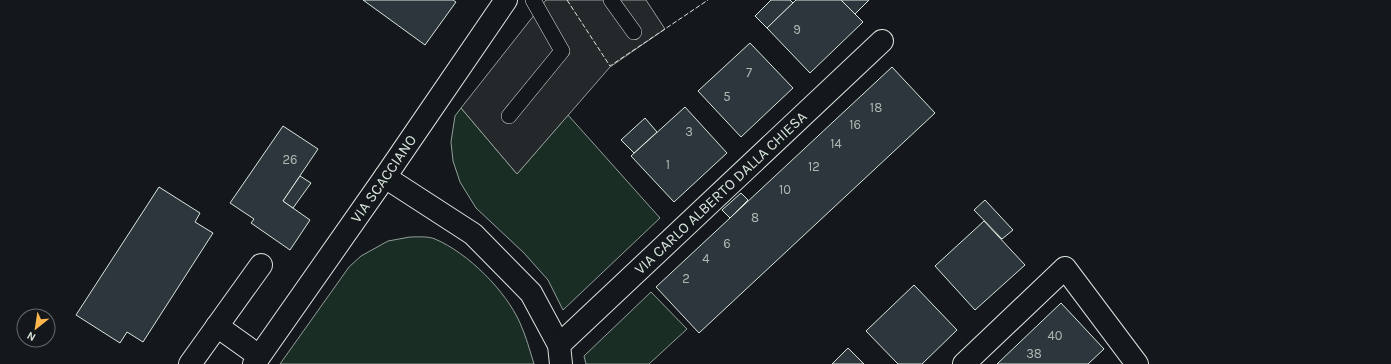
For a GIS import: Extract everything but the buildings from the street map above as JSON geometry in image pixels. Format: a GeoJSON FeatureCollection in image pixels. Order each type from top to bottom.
{"type":"FeatureCollection","features":[{"type":"Feature","properties":{"kind":"street","name":"VIA SCACCIANO"},"geometry":{"type":"LineString","coordinates":[[217,326],[256,360],[385,177],[506,0]]}},
{"type":"Feature","properties":{"kind":"street","name":"VIA CARLO ALBERTO DALLA CHIESA"},"geometry":{"type":"LineString","coordinates":[[385,177],[473,234],[531,293],[560,354],[882,41]]}},
{"type":"Feature","properties":{"kind":"street"},"geometry":{"type":"LineString","coordinates":[[190,364],[261,265]]}},
{"type":"Feature","properties":{"kind":"street"},"geometry":{"type":"LineString","coordinates":[[964,364],[1065,268],[1137,364]]}},
{"type":"Feature","properties":{"kind":"lane"},"geometry":{"type":"LineString","coordinates":[[509,116],[562,51],[533,0]]}},
{"type":"Feature","properties":{"kind":"lane"},"geometry":{"type":"LineString","coordinates":[[611,0],[634,32]]}},
{"type":"Feature","properties":{"kind":"green space"},"geometry":{"type":"Polygon","coordinates":[[[461,108],[517,174],[568,115],[660,218],[563,310],[548,280],[524,253],[476,208],[460,182],[453,161],[451,142],[455,116],[461,108]]]}},
{"type":"Feature","properties":{"kind":"green space"},"geometry":{"type":"Polygon","coordinates":[[[410,237],[432,238],[448,245],[473,263],[485,274],[496,286],[514,311],[524,333],[534,364],[280,364],[349,267],[361,256],[388,241],[410,237]]]}},
{"type":"Feature","properties":{"kind":"green space"},"geometry":{"type":"Polygon","coordinates":[[[651,292],[687,329],[649,364],[586,364],[584,356],[651,292]]]}},
{"type":"Feature","properties":{"kind":"shaded area"},"geometry":{"type":"Polygon","coordinates":[[[546,0],[646,0],[665,29],[610,67],[517,174],[461,108],[546,0]]]}},
{"type":"Feature","properties":{"kind":"fence"},"geometry":{"type":"LineString","coordinates":[[567,0],[610,66],[708,0]]}}]}
